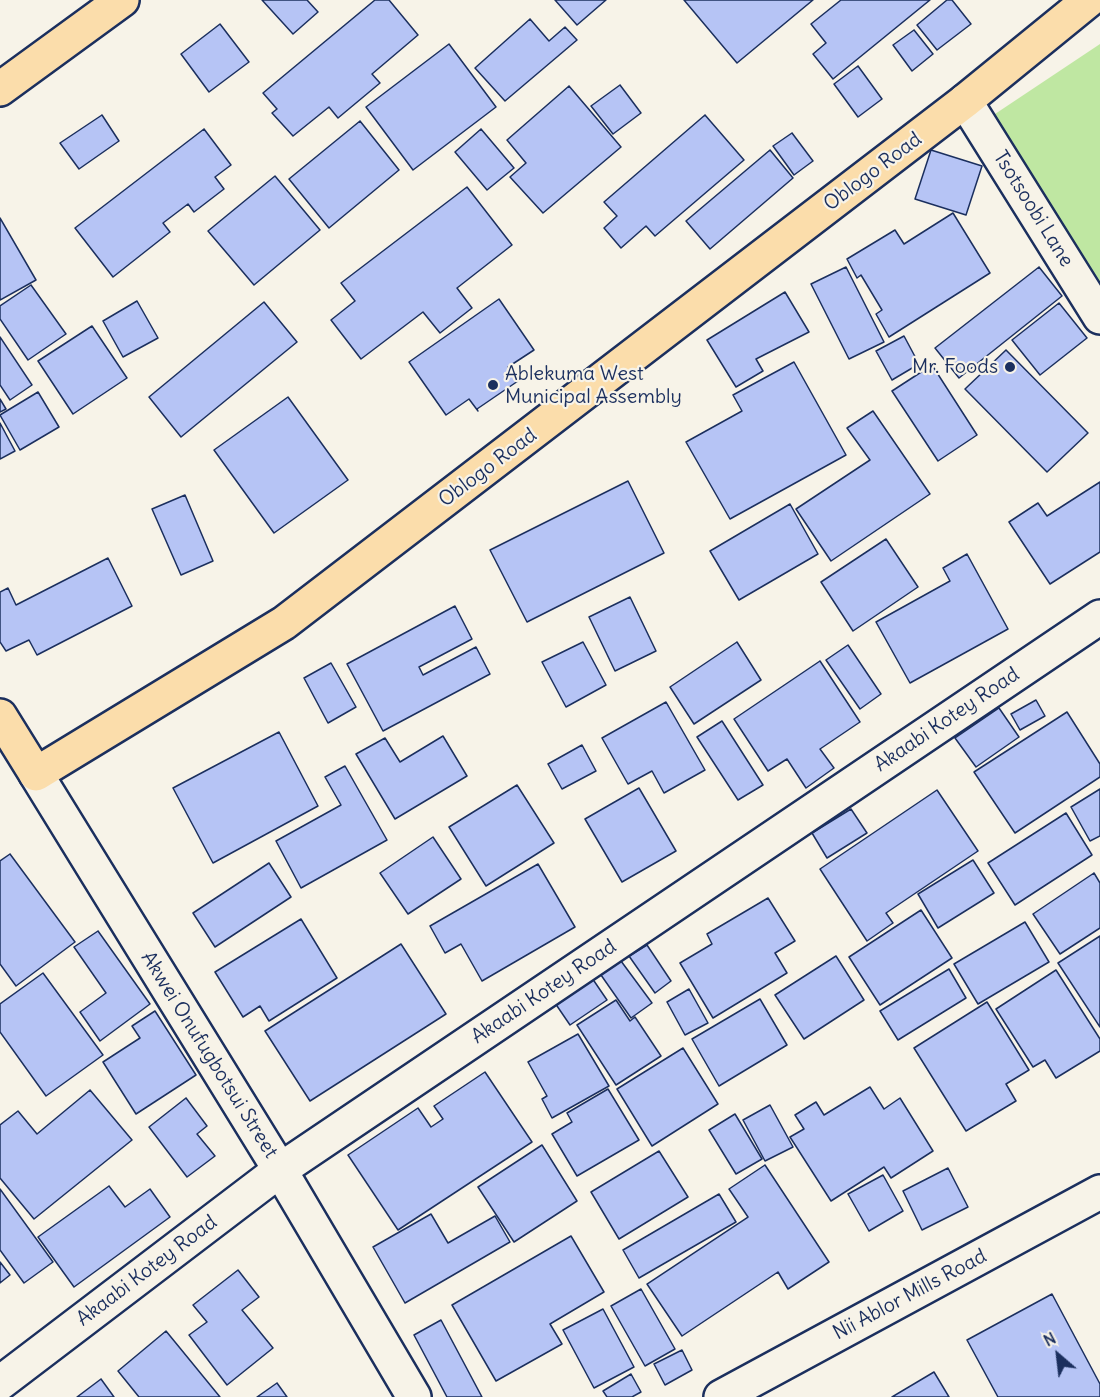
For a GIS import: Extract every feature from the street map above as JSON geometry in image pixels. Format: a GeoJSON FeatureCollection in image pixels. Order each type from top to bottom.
{"type":"FeatureCollection","features":[{"type":"Feature","properties":{"kind":"main road"},"geometry":{"type":"LineString","coordinates":[[0,89],[122,0]]}},
{"type":"Feature","properties":{"kind":"main road","name":"Oblogo Road"},"geometry":{"type":"LineString","coordinates":[[36,774],[284,623],[966,101],[1089,0]]}},
{"type":"Feature","properties":{"kind":"main road","name":"Akwei Onufugbotsui Street"},"geometry":{"type":"LineString","coordinates":[[0,716],[36,774]]}},
{"type":"Feature","properties":{"kind":"street","name":"Tsotsoobi Lane"},"geometry":{"type":"LineString","coordinates":[[966,101],[1100,317]]}},
{"type":"Feature","properties":{"kind":"street","name":"Akaabi Kotey Road"},"geometry":{"type":"LineString","coordinates":[[0,1383],[280,1170],[1100,617]]}},
{"type":"Feature","properties":{"kind":"street","name":"Akwei Onufugbotsui Street"},"geometry":{"type":"LineString","coordinates":[[36,774],[280,1170],[414,1397]]}},
{"type":"Feature","properties":{"kind":"street","name":"Nii Ablor Mills Road"},"geometry":{"type":"LineString","coordinates":[[721,1397],[1100,1192]]}},
{"type":"Feature","properties":{"kind":"green space"},"geometry":{"type":"Polygon","coordinates":[[[1100,44],[1100,284],[989,118],[1100,44]]]}},
{"type":"Feature","properties":{"kind":"building"},"geometry":{"type":"Polygon","coordinates":[[[262,0],[307,0],[318,12],[293,34],[262,0]]]}},
{"type":"Feature","properties":{"kind":"building"},"geometry":{"type":"Polygon","coordinates":[[[375,0],[389,0],[418,35],[372,74],[380,83],[338,118],[329,107],[293,136],[272,113],[277,109],[263,93],[375,0]]]}},
{"type":"Feature","properties":{"kind":"building"},"geometry":{"type":"Polygon","coordinates":[[[555,0],[606,0],[577,25],[555,0]]]}},
{"type":"Feature","properties":{"kind":"building"},"geometry":{"type":"Polygon","coordinates":[[[684,0],[813,0],[737,63],[684,0]]]}},
{"type":"Feature","properties":{"kind":"building"},"geometry":{"type":"Polygon","coordinates":[[[841,0],[930,0],[833,79],[813,54],[826,43],[811,24],[841,0]]]}},
{"type":"Feature","properties":{"kind":"building"},"geometry":{"type":"Polygon","coordinates":[[[947,0],[952,0],[971,24],[937,50],[917,25],[947,0]]]}},
{"type":"Feature","properties":{"kind":"building"},"geometry":{"type":"Polygon","coordinates":[[[530,19],[549,41],[565,27],[577,40],[505,101],[475,68],[530,19]]]}},
{"type":"Feature","properties":{"kind":"building"},"geometry":{"type":"Polygon","coordinates":[[[220,24],[249,62],[209,92],[181,54],[220,24]]]}},
{"type":"Feature","properties":{"kind":"building"},"geometry":{"type":"Polygon","coordinates":[[[914,30],[933,54],[912,71],[893,45],[914,30]]]}},
{"type":"Feature","properties":{"kind":"building"},"geometry":{"type":"Polygon","coordinates":[[[449,44],[496,107],[413,170],[366,107],[449,44]]]}},
{"type":"Feature","properties":{"kind":"building"},"geometry":{"type":"Polygon","coordinates":[[[858,66],[882,99],[858,117],[834,84],[858,66]]]}},
{"type":"Feature","properties":{"kind":"building"},"geometry":{"type":"Polygon","coordinates":[[[620,85],[641,113],[613,134],[591,106],[620,85]]]}},
{"type":"Feature","properties":{"kind":"building"},"geometry":{"type":"Polygon","coordinates":[[[569,86],[621,147],[543,213],[510,177],[526,163],[507,140],[569,86]]]}},
{"type":"Feature","properties":{"kind":"building"},"geometry":{"type":"Polygon","coordinates":[[[102,115],[119,141],[79,169],[60,143],[102,115]]]}},
{"type":"Feature","properties":{"kind":"building"},"geometry":{"type":"Polygon","coordinates":[[[705,115],[744,160],[655,236],[646,226],[621,248],[604,228],[617,216],[604,202],[705,115]]]}},
{"type":"Feature","properties":{"kind":"building"},"geometry":{"type":"Polygon","coordinates":[[[360,121],[399,170],[329,228],[289,179],[360,121]]]}},
{"type":"Feature","properties":{"kind":"building"},"geometry":{"type":"Polygon","coordinates":[[[204,129],[231,165],[215,177],[224,189],[194,212],[188,204],[163,223],[170,232],[113,277],[75,228],[204,129]]]}},
{"type":"Feature","properties":{"kind":"building"},"geometry":{"type":"Polygon","coordinates":[[[481,129],[514,168],[487,190],[455,152],[481,129]]]}},
{"type":"Feature","properties":{"kind":"building"},"geometry":{"type":"Polygon","coordinates":[[[792,133],[813,161],[794,175],[773,146],[792,133]]]}},
{"type":"Feature","properties":{"kind":"building"},"geometry":{"type":"Polygon","coordinates":[[[770,150],[793,178],[710,249],[686,221],[770,150]]]}},
{"type":"Feature","properties":{"kind":"building"},"geometry":{"type":"Polygon","coordinates":[[[931,150],[982,166],[966,215],[915,199],[931,150]]]}},
{"type":"Feature","properties":{"kind":"building"},"geometry":{"type":"Polygon","coordinates":[[[275,176],[320,230],[254,285],[208,231],[275,176]]]}},
{"type":"Feature","properties":{"kind":"building"},"geometry":{"type":"Polygon","coordinates":[[[467,187],[512,245],[457,288],[472,308],[440,333],[423,312],[361,359],[331,320],[355,301],[341,283],[467,187]]]}},
{"type":"Feature","properties":{"kind":"building"},"geometry":{"type":"Polygon","coordinates":[[[953,213],[990,273],[889,337],[876,314],[882,310],[861,275],[857,278],[847,259],[895,230],[904,244],[953,213]]]}},
{"type":"Feature","properties":{"kind":"building"},"geometry":{"type":"Polygon","coordinates":[[[0,218],[36,280],[0,300],[0,218]]]}},
{"type":"Feature","properties":{"kind":"building"},"geometry":{"type":"Polygon","coordinates":[[[846,267],[884,342],[849,359],[811,284],[846,267]]]}},
{"type":"Feature","properties":{"kind":"building"},"geometry":{"type":"Polygon","coordinates":[[[1039,267],[1062,296],[959,378],[935,348],[1039,267]]]}},
{"type":"Feature","properties":{"kind":"building"},"geometry":{"type":"Polygon","coordinates":[[[31,285],[66,334],[28,360],[0,319],[0,306],[31,285]]]}},
{"type":"Feature","properties":{"kind":"building"},"geometry":{"type":"Polygon","coordinates":[[[785,292],[809,332],[756,359],[763,371],[736,387],[707,340],[785,292]]]}},
{"type":"Feature","properties":{"kind":"building"},"geometry":{"type":"Polygon","coordinates":[[[499,299],[534,350],[508,367],[518,381],[477,409],[478,411],[469,399],[446,415],[409,362],[499,299]]]}},
{"type":"Feature","properties":{"kind":"building"},"geometry":{"type":"Polygon","coordinates":[[[137,301],[158,338],[123,357],[103,321],[137,301]]]}},
{"type":"Feature","properties":{"kind":"building"},"geometry":{"type":"Polygon","coordinates":[[[264,302],[297,342],[181,437],[149,397],[264,302]]]}},
{"type":"Feature","properties":{"kind":"building"},"geometry":{"type":"Polygon","coordinates":[[[1059,303],[1087,338],[1040,375],[1012,340],[1059,303]]]}},
{"type":"Feature","properties":{"kind":"building"},"geometry":{"type":"Polygon","coordinates":[[[92,326],[127,378],[73,414],[38,361],[92,326]]]}},
{"type":"Feature","properties":{"kind":"building"},"geometry":{"type":"Polygon","coordinates":[[[904,336],[919,364],[892,380],[876,351],[904,336]]]}},
{"type":"Feature","properties":{"kind":"building"},"geometry":{"type":"Polygon","coordinates":[[[0,337],[32,385],[10,400],[0,385],[0,337]]]}},
{"type":"Feature","properties":{"kind":"building"},"geometry":{"type":"Polygon","coordinates":[[[1006,350],[1088,433],[1047,472],[965,389],[1006,350]]]}},
{"type":"Feature","properties":{"kind":"building"},"geometry":{"type":"Polygon","coordinates":[[[794,362],[846,455],[730,519],[686,442],[742,411],[733,395],[794,362]]]}},
{"type":"Feature","properties":{"kind":"building"},"geometry":{"type":"Polygon","coordinates":[[[932,365],[977,435],[938,461],[892,391],[932,365]]]}},
{"type":"Feature","properties":{"kind":"building"},"geometry":{"type":"Polygon","coordinates":[[[38,392],[59,427],[20,450],[0,415],[38,392]]]}},
{"type":"Feature","properties":{"kind":"building"},"geometry":{"type":"Polygon","coordinates":[[[288,397],[348,480],[274,533],[214,450],[288,397]]]}},
{"type":"Feature","properties":{"kind":"building"},"geometry":{"type":"Polygon","coordinates":[[[0,399],[6,409],[0,412],[0,399]]]}},
{"type":"Feature","properties":{"kind":"building"},"geometry":{"type":"Polygon","coordinates":[[[873,411],[930,494],[831,561],[796,509],[870,460],[847,428],[873,411]]]}},
{"type":"Feature","properties":{"kind":"building"},"geometry":{"type":"Polygon","coordinates":[[[0,423],[15,451],[0,459],[0,423]]]}},
{"type":"Feature","properties":{"kind":"building"},"geometry":{"type":"Polygon","coordinates":[[[628,481],[664,553],[527,622],[490,550],[628,481]]]}},
{"type":"Feature","properties":{"kind":"building"},"geometry":{"type":"Polygon","coordinates":[[[1100,482],[1100,552],[1050,584],[1009,522],[1038,503],[1047,516],[1100,482]]]}},
{"type":"Feature","properties":{"kind":"building"},"geometry":{"type":"Polygon","coordinates":[[[185,495],[213,561],[181,575],[152,509],[185,495]]]}},
{"type":"Feature","properties":{"kind":"building"},"geometry":{"type":"Polygon","coordinates":[[[790,504],[818,554],[739,600],[710,551],[790,504]]]}},
{"type":"Feature","properties":{"kind":"building"},"geometry":{"type":"Polygon","coordinates":[[[886,539],[918,587],[853,631],[821,582],[886,539]]]}},
{"type":"Feature","properties":{"kind":"building"},"geometry":{"type":"Polygon","coordinates":[[[967,554],[1008,629],[910,683],[876,622],[950,581],[943,568],[967,554]]]}},
{"type":"Feature","properties":{"kind":"building"},"geometry":{"type":"Polygon","coordinates":[[[108,558],[132,606],[37,655],[29,640],[6,651],[0,642],[0,592],[8,588],[16,605],[108,558]]]}},
{"type":"Feature","properties":{"kind":"building"},"geometry":{"type":"Polygon","coordinates":[[[630,597],[656,651],[615,671],[589,617],[630,597]]]}},
{"type":"Feature","properties":{"kind":"building"},"geometry":{"type":"Polygon","coordinates":[[[455,606],[472,639],[419,667],[423,675],[476,647],[490,674],[383,731],[347,664],[455,606]]]}},
{"type":"Feature","properties":{"kind":"building"},"geometry":{"type":"Polygon","coordinates":[[[583,642],[606,685],[566,707],[542,662],[583,642]]]}},
{"type":"Feature","properties":{"kind":"building"},"geometry":{"type":"Polygon","coordinates":[[[737,642],[761,680],[694,724],[670,687],[737,642]]]}},
{"type":"Feature","properties":{"kind":"building"},"geometry":{"type":"Polygon","coordinates":[[[848,645],[881,694],[860,709],[826,660],[848,645]]]}},
{"type":"Feature","properties":{"kind":"building"},"geometry":{"type":"Polygon","coordinates":[[[820,661],[860,722],[820,749],[834,768],[806,788],[787,759],[768,771],[734,719],[820,661]]]}},
{"type":"Feature","properties":{"kind":"building"},"geometry":{"type":"Polygon","coordinates":[[[331,663],[356,707],[328,723],[304,678],[331,663]]]}},
{"type":"Feature","properties":{"kind":"building"},"geometry":{"type":"Polygon","coordinates":[[[1036,700],[1045,716],[1020,730],[1011,714],[1036,700]]]}},
{"type":"Feature","properties":{"kind":"building"},"geometry":{"type":"Polygon","coordinates":[[[666,702],[705,770],[664,793],[652,771],[628,784],[602,738],[666,702]]]}},
{"type":"Feature","properties":{"kind":"building"},"geometry":{"type":"Polygon","coordinates":[[[999,708],[1019,737],[976,767],[955,738],[999,708]]]}},
{"type":"Feature","properties":{"kind":"building"},"geometry":{"type":"Polygon","coordinates":[[[1067,712],[1100,764],[1100,777],[1015,833],[974,772],[1067,712]]]}},
{"type":"Feature","properties":{"kind":"building"},"geometry":{"type":"Polygon","coordinates":[[[722,721],[763,785],[738,800],[697,737],[722,721]]]}},
{"type":"Feature","properties":{"kind":"building"},"geometry":{"type":"Polygon","coordinates":[[[279,732],[318,806],[213,863],[173,788],[279,732]]]}},
{"type":"Feature","properties":{"kind":"building"},"geometry":{"type":"Polygon","coordinates":[[[443,736],[467,776],[395,819],[356,754],[385,738],[400,762],[443,736]]]}},
{"type":"Feature","properties":{"kind":"building"},"geometry":{"type":"Polygon","coordinates":[[[582,745],[596,771],[562,789],[548,764],[582,745]]]}},
{"type":"Feature","properties":{"kind":"building"},"geometry":{"type":"Polygon","coordinates":[[[345,766],[387,840],[301,888],[276,841],[341,805],[325,777],[345,766]]]}},
{"type":"Feature","properties":{"kind":"building"},"geometry":{"type":"Polygon","coordinates":[[[517,785],[554,843],[486,886],[449,827],[517,785]]]}},
{"type":"Feature","properties":{"kind":"building"},"geometry":{"type":"Polygon","coordinates":[[[639,788],[676,851],[622,882],[585,819],[639,788]]]}},
{"type":"Feature","properties":{"kind":"building"},"geometry":{"type":"Polygon","coordinates":[[[1100,789],[1100,836],[1090,841],[1071,807],[1100,789]]]}},
{"type":"Feature","properties":{"kind":"building"},"geometry":{"type":"Polygon","coordinates":[[[937,790],[978,851],[886,913],[893,923],[867,941],[820,869],[937,790]]]}},
{"type":"Feature","properties":{"kind":"building"},"geometry":{"type":"Polygon","coordinates":[[[851,809],[867,833],[827,858],[812,833],[851,809]]]}},
{"type":"Feature","properties":{"kind":"building"},"geometry":{"type":"Polygon","coordinates":[[[1066,813],[1092,855],[1015,905],[988,863],[1066,813]]]}},
{"type":"Feature","properties":{"kind":"building"},"geometry":{"type":"Polygon","coordinates":[[[433,837],[461,879],[408,914],[380,873],[433,837]]]}},
{"type":"Feature","properties":{"kind":"building"},"geometry":{"type":"Polygon","coordinates":[[[10,854],[75,942],[16,986],[0,964],[0,861],[10,854]]]}},
{"type":"Feature","properties":{"kind":"building"},"geometry":{"type":"Polygon","coordinates":[[[973,860],[994,893],[938,928],[918,894],[973,860]]]}},
{"type":"Feature","properties":{"kind":"building"},"geometry":{"type":"Polygon","coordinates":[[[269,863],[291,897],[215,947],[193,913],[269,863]]]}},
{"type":"Feature","properties":{"kind":"building"},"geometry":{"type":"Polygon","coordinates":[[[538,864],[575,927],[482,981],[461,944],[445,953],[430,926],[538,864]]]}},
{"type":"Feature","properties":{"kind":"building"},"geometry":{"type":"Polygon","coordinates":[[[1094,873],[1100,883],[1100,928],[1060,954],[1033,914],[1094,873]]]}},
{"type":"Feature","properties":{"kind":"building"},"geometry":{"type":"Polygon","coordinates":[[[768,898],[795,941],[775,953],[787,973],[713,1018],[680,963],[712,944],[707,934],[768,898]]]}},
{"type":"Feature","properties":{"kind":"building"},"geometry":{"type":"Polygon","coordinates":[[[921,910],[952,958],[880,1005],[849,957],[921,910]]]}},
{"type":"Feature","properties":{"kind":"building"},"geometry":{"type":"Polygon","coordinates":[[[301,919],[337,978],[269,1021],[260,1006],[243,1017],[215,972],[301,919]]]}},
{"type":"Feature","properties":{"kind":"building"},"geometry":{"type":"Polygon","coordinates":[[[1025,922],[1049,962],[978,1004],[954,964],[1025,922]]]}},
{"type":"Feature","properties":{"kind":"building"},"geometry":{"type":"Polygon","coordinates":[[[98,931],[150,1004],[100,1041],[80,1012],[106,993],[74,947],[98,931]]]}},
{"type":"Feature","properties":{"kind":"building"},"geometry":{"type":"Polygon","coordinates":[[[1100,936],[1100,1027],[1058,963],[1100,936]]]}},
{"type":"Feature","properties":{"kind":"building"},"geometry":{"type":"Polygon","coordinates":[[[401,944],[446,1014],[310,1101],[265,1031],[401,944]]]}},
{"type":"Feature","properties":{"kind":"building"},"geometry":{"type":"Polygon","coordinates":[[[647,945],[671,981],[655,993],[629,956],[647,945]]]}},
{"type":"Feature","properties":{"kind":"building"},"geometry":{"type":"Polygon","coordinates":[[[836,956],[864,1000],[804,1039],[775,995],[836,956]]]}},
{"type":"Feature","properties":{"kind":"building"},"geometry":{"type":"Polygon","coordinates":[[[621,961],[652,1003],[631,1018],[601,975],[621,961]]]}},
{"type":"Feature","properties":{"kind":"building"},"geometry":{"type":"Polygon","coordinates":[[[949,969],[966,998],[898,1040],[880,1011],[949,969]]]}},
{"type":"Feature","properties":{"kind":"building"},"geometry":{"type":"Polygon","coordinates":[[[1056,970],[1100,1039],[1100,1051],[1056,1078],[1045,1060],[1033,1067],[996,1009],[1056,970]]]}},
{"type":"Feature","properties":{"kind":"building"},"geometry":{"type":"Polygon","coordinates":[[[43,973],[103,1055],[46,1096],[0,1032],[0,1004],[43,973]]]}},
{"type":"Feature","properties":{"kind":"building"},"geometry":{"type":"Polygon","coordinates":[[[592,978],[607,1000],[570,1025],[555,1003],[592,978]]]}},
{"type":"Feature","properties":{"kind":"building"},"geometry":{"type":"Polygon","coordinates":[[[689,989],[708,1023],[685,1035],[667,1002],[689,989]]]}},
{"type":"Feature","properties":{"kind":"building"},"geometry":{"type":"Polygon","coordinates":[[[760,999],[787,1045],[719,1086],[692,1039],[760,999]]]}},
{"type":"Feature","properties":{"kind":"building"},"geometry":{"type":"Polygon","coordinates":[[[616,1000],[630,1021],[635,1017],[661,1056],[616,1085],[577,1025],[616,1000]]]}},
{"type":"Feature","properties":{"kind":"building"},"geometry":{"type":"Polygon","coordinates":[[[987,1002],[1029,1070],[1006,1084],[1016,1101],[966,1131],[914,1048],[987,1002]]]}},
{"type":"Feature","properties":{"kind":"building"},"geometry":{"type":"Polygon","coordinates":[[[155,1011],[196,1075],[136,1114],[103,1062],[140,1038],[132,1026],[155,1011]]]}},
{"type":"Feature","properties":{"kind":"building"},"geometry":{"type":"Polygon","coordinates":[[[578,1034],[609,1086],[552,1118],[542,1099],[547,1096],[528,1062],[578,1034]]]}},
{"type":"Feature","properties":{"kind":"building"},"geometry":{"type":"Polygon","coordinates":[[[683,1048],[718,1104],[652,1146],[617,1089],[683,1048]]]}},
{"type":"Feature","properties":{"kind":"building"},"geometry":{"type":"Polygon","coordinates":[[[485,1072],[532,1142],[398,1230],[348,1155],[418,1108],[431,1127],[443,1119],[434,1106],[485,1072]]]}},
{"type":"Feature","properties":{"kind":"building"},"geometry":{"type":"Polygon","coordinates":[[[870,1087],[884,1109],[900,1098],[933,1151],[891,1178],[884,1167],[831,1201],[790,1137],[804,1129],[795,1115],[816,1102],[824,1115],[870,1087]]]}},
{"type":"Feature","properties":{"kind":"building"},"geometry":{"type":"Polygon","coordinates":[[[608,1089],[639,1140],[577,1176],[552,1134],[572,1122],[567,1113],[608,1089]]]}},
{"type":"Feature","properties":{"kind":"building"},"geometry":{"type":"Polygon","coordinates":[[[90,1090],[132,1140],[34,1219],[0,1178],[0,1125],[18,1111],[37,1134],[90,1090]]]}},
{"type":"Feature","properties":{"kind":"building"},"geometry":{"type":"Polygon","coordinates":[[[186,1098],[207,1126],[197,1134],[215,1156],[187,1177],[149,1127],[186,1098]]]}},
{"type":"Feature","properties":{"kind":"building"},"geometry":{"type":"Polygon","coordinates":[[[770,1105],[793,1147],[765,1161],[743,1120],[770,1105]]]}},
{"type":"Feature","properties":{"kind":"building"},"geometry":{"type":"Polygon","coordinates":[[[735,1114],[762,1159],[736,1174],[709,1130],[735,1114]]]}},
{"type":"Feature","properties":{"kind":"building"},"geometry":{"type":"Polygon","coordinates":[[[542,1145],[577,1201],[514,1242],[478,1187],[542,1145]]]}},
{"type":"Feature","properties":{"kind":"building"},"geometry":{"type":"Polygon","coordinates":[[[659,1151],[688,1197],[619,1239],[591,1192],[659,1151]]]}},
{"type":"Feature","properties":{"kind":"building"},"geometry":{"type":"Polygon","coordinates":[[[765,1165],[829,1262],[788,1289],[778,1272],[682,1336],[647,1284],[748,1217],[729,1189],[765,1165]]]}},
{"type":"Feature","properties":{"kind":"building"},"geometry":{"type":"Polygon","coordinates":[[[948,1168],[968,1207],[922,1230],[903,1191],[948,1168]]]}},
{"type":"Feature","properties":{"kind":"building"},"geometry":{"type":"Polygon","coordinates":[[[883,1175],[903,1211],[869,1231],[848,1194],[883,1175]]]}},
{"type":"Feature","properties":{"kind":"building"},"geometry":{"type":"Polygon","coordinates":[[[109,1186],[125,1207],[150,1189],[170,1217],[74,1287],[38,1237],[109,1186]]]}},
{"type":"Feature","properties":{"kind":"building"},"geometry":{"type":"Polygon","coordinates":[[[0,1189],[53,1262],[24,1283],[0,1250],[0,1189]]]}},
{"type":"Feature","properties":{"kind":"building"},"geometry":{"type":"Polygon","coordinates":[[[719,1194],[736,1222],[639,1278],[623,1250],[719,1194]]]}},
{"type":"Feature","properties":{"kind":"building"},"geometry":{"type":"Polygon","coordinates":[[[431,1214],[448,1243],[495,1216],[510,1242],[405,1303],[373,1247],[431,1214]]]}},
{"type":"Feature","properties":{"kind":"building"},"geometry":{"type":"Polygon","coordinates":[[[571,1236],[604,1292],[550,1324],[562,1344],[496,1381],[452,1305],[571,1236]]]}},
{"type":"Feature","properties":{"kind":"building"},"geometry":{"type":"Polygon","coordinates":[[[0,1262],[10,1275],[0,1283],[0,1262]]]}},
{"type":"Feature","properties":{"kind":"building"},"geometry":{"type":"Polygon","coordinates":[[[238,1270],[259,1297],[242,1310],[273,1348],[227,1385],[189,1335],[207,1322],[193,1305],[238,1270]]]}},
{"type":"Feature","properties":{"kind":"building"},"geometry":{"type":"Polygon","coordinates":[[[641,1289],[675,1349],[645,1366],[611,1306],[641,1289]]]}},
{"type":"Feature","properties":{"kind":"building"},"geometry":{"type":"Polygon","coordinates":[[[1052,1294],[1100,1384],[1100,1397],[998,1397],[967,1340],[1052,1294]]]}},
{"type":"Feature","properties":{"kind":"building"},"geometry":{"type":"Polygon","coordinates":[[[603,1309],[634,1367],[594,1388],[563,1330],[603,1309]]]}},
{"type":"Feature","properties":{"kind":"building"},"geometry":{"type":"Polygon","coordinates":[[[441,1320],[482,1397],[447,1397],[414,1335],[441,1320]]]}},
{"type":"Feature","properties":{"kind":"building"},"geometry":{"type":"Polygon","coordinates":[[[166,1331],[220,1397],[139,1397],[118,1371],[166,1331]]]}},
{"type":"Feature","properties":{"kind":"building"},"geometry":{"type":"Polygon","coordinates":[[[682,1350],[692,1370],[665,1385],[654,1364],[682,1350]]]}},
{"type":"Feature","properties":{"kind":"building"},"geometry":{"type":"Polygon","coordinates":[[[934,1372],[949,1397],[892,1397],[934,1372]]]}},
{"type":"Feature","properties":{"kind":"building"},"geometry":{"type":"Polygon","coordinates":[[[631,1374],[641,1392],[632,1397],[607,1397],[603,1391],[631,1374]]]}},
{"type":"Feature","properties":{"kind":"building"},"geometry":{"type":"Polygon","coordinates":[[[101,1379],[114,1397],[77,1397],[101,1379]]]}},
{"type":"Feature","properties":{"kind":"building"},"geometry":{"type":"Polygon","coordinates":[[[277,1383],[287,1397],[257,1397],[277,1383]]]}},
{"type":"Feature","properties":{"kind":"place","name":"Mr. Foods"},"geometry":{"type":"Point","coordinates":[1010,367]}},
{"type":"Feature","properties":{"kind":"place","name":"Ablekuma West Municipal Assembly"},"geometry":{"type":"Point","coordinates":[493,385]}}]}
